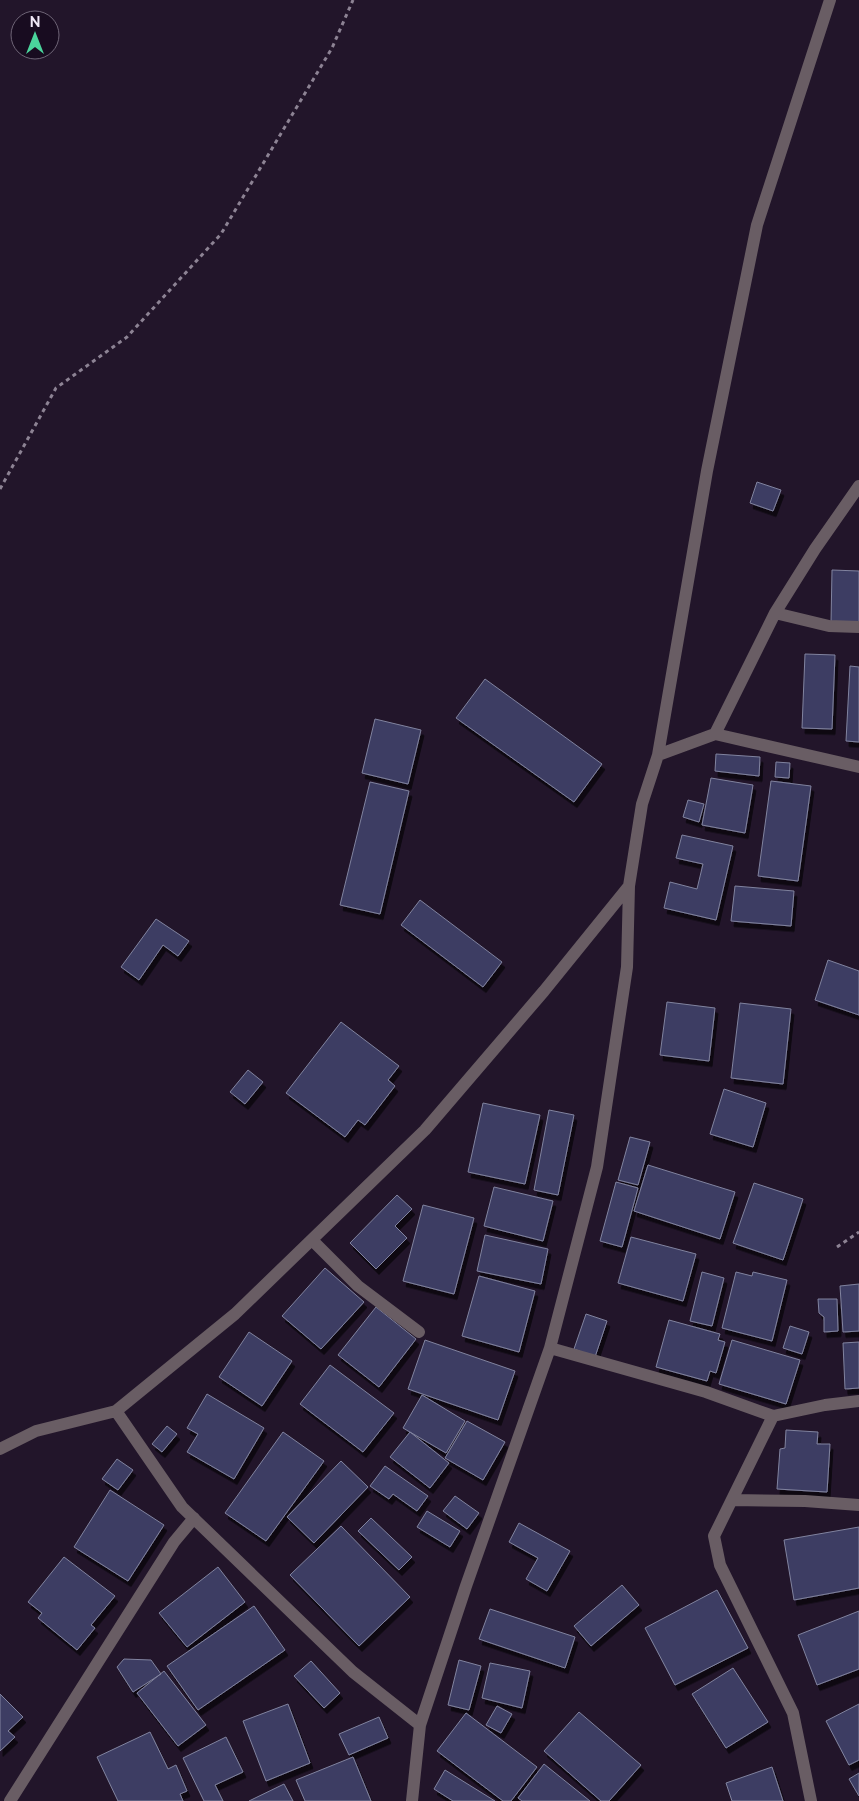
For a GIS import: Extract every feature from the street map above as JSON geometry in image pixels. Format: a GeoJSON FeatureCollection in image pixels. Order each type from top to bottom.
{"type":"FeatureCollection","features":[{"type":"Feature","properties":{"kind":"street"},"geometry":{"type":"LineString","coordinates":[[412,1801],[420,1725],[466,1586],[550,1348],[597,1167],[627,966],[629,886],[642,804],[658,756],[707,471],[756,225],[830,0]]}},
{"type":"Feature","properties":{"kind":"street"},"geometry":{"type":"LineString","coordinates":[[716,734],[775,613],[814,549],[859,486]]}},
{"type":"Feature","properties":{"kind":"street"},"geometry":{"type":"LineString","coordinates":[[775,613],[829,626],[859,626]]}},
{"type":"Feature","properties":{"kind":"street"},"geometry":{"type":"LineString","coordinates":[[658,756],[716,734],[859,767]]}},
{"type":"Feature","properties":{"kind":"street"},"geometry":{"type":"LineString","coordinates":[[0,1449],[36,1431],[116,1411],[235,1314],[424,1130],[544,991],[629,886]]}},
{"type":"Feature","properties":{"kind":"street"},"geometry":{"type":"LineString","coordinates":[[312,1240],[358,1286],[419,1332]]}},
{"type":"Feature","properties":{"kind":"street"},"geometry":{"type":"LineString","coordinates":[[550,1348],[706,1392],[772,1416],[825,1405],[859,1401]]}},
{"type":"Feature","properties":{"kind":"street"},"geometry":{"type":"LineString","coordinates":[[116,1411],[182,1507],[353,1672],[420,1725]]}},
{"type":"Feature","properties":{"kind":"street"},"geometry":{"type":"LineString","coordinates":[[772,1416],[714,1536],[720,1565],[793,1712],[811,1801]]}},
{"type":"Feature","properties":{"kind":"street"},"geometry":{"type":"LineString","coordinates":[[732,1500],[805,1501],[859,1505]]}},
{"type":"Feature","properties":{"kind":"street"},"geometry":{"type":"LineString","coordinates":[[10,1801],[174,1542],[194,1518]]}},
{"type":"Feature","properties":{"kind":"path"},"geometry":{"type":"LineString","coordinates":[[0,489],[56,388],[127,337],[221,234],[332,48],[353,0]]}},
{"type":"Feature","properties":{"kind":"path"},"geometry":{"type":"LineString","coordinates":[[837,1247],[859,1232]]}},
{"type":"Feature","properties":{"kind":"building"},"geometry":{"type":"Polygon","coordinates":[[[757,482],[781,490],[773,511],[750,503],[757,482]]]}},
{"type":"Feature","properties":{"kind":"building"},"geometry":{"type":"Polygon","coordinates":[[[832,570],[859,571],[859,624],[831,623],[832,570]]]}},
{"type":"Feature","properties":{"kind":"building"},"geometry":{"type":"Polygon","coordinates":[[[805,654],[835,655],[832,729],[802,728],[805,654]]]}},
{"type":"Feature","properties":{"kind":"building"},"geometry":{"type":"Polygon","coordinates":[[[850,666],[859,667],[859,742],[846,741],[850,666]]]}},
{"type":"Feature","properties":{"kind":"building"},"geometry":{"type":"Polygon","coordinates":[[[485,679],[602,764],[574,802],[456,718],[485,679]]]}},
{"type":"Feature","properties":{"kind":"building"},"geometry":{"type":"Polygon","coordinates":[[[375,719],[421,730],[408,784],[362,773],[375,719]]]}},
{"type":"Feature","properties":{"kind":"building"},"geometry":{"type":"Polygon","coordinates":[[[716,754],[760,757],[759,776],[715,771],[716,754]]]}},
{"type":"Feature","properties":{"kind":"building"},"geometry":{"type":"Polygon","coordinates":[[[776,762],[790,763],[789,778],[775,777],[776,762]]]}},
{"type":"Feature","properties":{"kind":"building"},"geometry":{"type":"Polygon","coordinates":[[[711,778],[753,785],[745,833],[702,825],[711,778]]]}},
{"type":"Feature","properties":{"kind":"building"},"geometry":{"type":"Polygon","coordinates":[[[771,781],[811,786],[798,881],[758,876],[771,781]]]}},
{"type":"Feature","properties":{"kind":"building"},"geometry":{"type":"Polygon","coordinates":[[[370,782],[409,791],[380,914],[340,905],[370,782]]]}},
{"type":"Feature","properties":{"kind":"building"},"geometry":{"type":"Polygon","coordinates":[[[688,800],[704,804],[699,822],[683,817],[688,800]]]}},
{"type":"Feature","properties":{"kind":"building"},"geometry":{"type":"Polygon","coordinates":[[[682,835],[733,846],[716,920],[664,908],[670,882],[697,889],[703,864],[676,858],[682,835]]]}},
{"type":"Feature","properties":{"kind":"building"},"geometry":{"type":"Polygon","coordinates":[[[735,886],[794,891],[791,926],[731,921],[735,886]]]}},
{"type":"Feature","properties":{"kind":"building"},"geometry":{"type":"Polygon","coordinates":[[[420,900],[502,962],[483,987],[401,925],[420,900]]]}},
{"type":"Feature","properties":{"kind":"building"},"geometry":{"type":"Polygon","coordinates":[[[156,919],[189,941],[178,956],[163,945],[139,980],[121,967],[156,919]]]}},
{"type":"Feature","properties":{"kind":"building"},"geometry":{"type":"Polygon","coordinates":[[[828,960],[859,971],[859,1015],[815,1000],[828,960]]]}},
{"type":"Feature","properties":{"kind":"building"},"geometry":{"type":"Polygon","coordinates":[[[667,1002],[715,1008],[709,1061],[660,1055],[667,1002]]]}},
{"type":"Feature","properties":{"kind":"building"},"geometry":{"type":"Polygon","coordinates":[[[740,1003],[791,1009],[783,1084],[731,1078],[740,1003]]]}},
{"type":"Feature","properties":{"kind":"building"},"geometry":{"type":"Polygon","coordinates":[[[341,1022],[399,1066],[388,1080],[395,1086],[365,1125],[358,1120],[345,1137],[286,1093],[341,1022]]]}},
{"type":"Feature","properties":{"kind":"building"},"geometry":{"type":"Polygon","coordinates":[[[248,1070],[263,1082],[245,1104],[230,1092],[248,1070]]]}},
{"type":"Feature","properties":{"kind":"building"},"geometry":{"type":"Polygon","coordinates":[[[724,1089],[766,1103],[753,1147],[710,1134],[724,1089]]]}},
{"type":"Feature","properties":{"kind":"building"},"geometry":{"type":"Polygon","coordinates":[[[483,1103],[540,1115],[525,1184],[468,1172],[483,1103]]]}},
{"type":"Feature","properties":{"kind":"building"},"geometry":{"type":"Polygon","coordinates":[[[549,1110],[574,1115],[558,1195],[534,1190],[549,1110]]]}},
{"type":"Feature","properties":{"kind":"building"},"geometry":{"type":"Polygon","coordinates":[[[630,1137],[650,1142],[638,1185],[618,1180],[630,1137]]]}},
{"type":"Feature","properties":{"kind":"building"},"geometry":{"type":"Polygon","coordinates":[[[648,1165],[735,1192],[720,1239],[634,1211],[648,1165]]]}},
{"type":"Feature","properties":{"kind":"building"},"geometry":{"type":"Polygon","coordinates":[[[616,1182],[638,1188],[622,1247],[600,1241],[616,1182]]]}},
{"type":"Feature","properties":{"kind":"building"},"geometry":{"type":"Polygon","coordinates":[[[754,1183],[803,1199],[783,1260],[733,1243],[754,1183]]]}},
{"type":"Feature","properties":{"kind":"building"},"geometry":{"type":"Polygon","coordinates":[[[494,1187],[553,1201],[543,1241],[484,1226],[494,1187]]]}},
{"type":"Feature","properties":{"kind":"building"},"geometry":{"type":"Polygon","coordinates":[[[397,1195],[412,1209],[395,1226],[407,1238],[376,1269],[350,1243],[397,1195]]]}},
{"type":"Feature","properties":{"kind":"building"},"geometry":{"type":"Polygon","coordinates":[[[423,1205],[474,1218],[454,1294],[403,1281],[423,1205]]]}},
{"type":"Feature","properties":{"kind":"building"},"geometry":{"type":"Polygon","coordinates":[[[485,1235],[548,1249],[541,1284],[477,1271],[485,1235]]]}},
{"type":"Feature","properties":{"kind":"building"},"geometry":{"type":"Polygon","coordinates":[[[631,1237],[696,1254],[683,1301],[618,1283],[631,1237]]]}},
{"type":"Feature","properties":{"kind":"building"},"geometry":{"type":"Polygon","coordinates":[[[325,1268],[364,1302],[321,1349],[282,1316],[325,1268]]]}},
{"type":"Feature","properties":{"kind":"building"},"geometry":{"type":"Polygon","coordinates":[[[702,1272],[724,1278],[712,1326],[690,1321],[702,1272]]]}},
{"type":"Feature","properties":{"kind":"building"},"geometry":{"type":"Polygon","coordinates":[[[736,1272],[752,1276],[753,1272],[787,1280],[772,1341],[722,1328],[736,1272]]]}},
{"type":"Feature","properties":{"kind":"building"},"geometry":{"type":"Polygon","coordinates":[[[479,1276],[535,1291],[519,1352],[462,1336],[479,1276]]]}},
{"type":"Feature","properties":{"kind":"building"},"geometry":{"type":"Polygon","coordinates":[[[859,1284],[859,1331],[843,1332],[840,1286],[859,1284]]]}},
{"type":"Feature","properties":{"kind":"building"},"geometry":{"type":"Polygon","coordinates":[[[818,1299],[837,1299],[838,1331],[824,1332],[824,1317],[819,1313],[818,1299]]]}},
{"type":"Feature","properties":{"kind":"building"},"geometry":{"type":"Polygon","coordinates":[[[376,1307],[416,1339],[379,1387],[338,1355],[376,1307]]]}},
{"type":"Feature","properties":{"kind":"building"},"geometry":{"type":"Polygon","coordinates":[[[586,1314],[607,1321],[595,1357],[574,1349],[586,1314]]]}},
{"type":"Feature","properties":{"kind":"building"},"geometry":{"type":"Polygon","coordinates":[[[669,1320],[720,1334],[718,1340],[725,1342],[716,1373],[710,1371],[707,1381],[656,1367],[669,1320]]]}},
{"type":"Feature","properties":{"kind":"building"},"geometry":{"type":"Polygon","coordinates":[[[790,1326],[809,1332],[802,1354],[783,1348],[790,1326]]]}},
{"type":"Feature","properties":{"kind":"building"},"geometry":{"type":"Polygon","coordinates":[[[249,1332],[292,1361],[262,1406],[219,1377],[249,1332]]]}},
{"type":"Feature","properties":{"kind":"building"},"geometry":{"type":"Polygon","coordinates":[[[425,1340],[515,1371],[498,1420],[408,1389],[425,1340]]]}},
{"type":"Feature","properties":{"kind":"building"},"geometry":{"type":"Polygon","coordinates":[[[732,1340],[800,1360],[786,1404],[719,1384],[732,1340]]]}},
{"type":"Feature","properties":{"kind":"building"},"geometry":{"type":"Polygon","coordinates":[[[859,1342],[859,1388],[845,1389],[843,1343],[859,1342]]]}},
{"type":"Feature","properties":{"kind":"building"},"geometry":{"type":"Polygon","coordinates":[[[330,1365],[394,1413],[363,1452],[300,1404],[330,1365]]]}},
{"type":"Feature","properties":{"kind":"building"},"geometry":{"type":"Polygon","coordinates":[[[207,1394],[264,1428],[234,1479],[187,1452],[198,1434],[187,1428],[207,1394]]]}},
{"type":"Feature","properties":{"kind":"building"},"geometry":{"type":"Polygon","coordinates":[[[422,1395],[465,1421],[446,1453],[403,1428],[422,1395]]]}},
{"type":"Feature","properties":{"kind":"building"},"geometry":{"type":"Polygon","coordinates":[[[467,1421],[505,1442],[483,1480],[445,1458],[467,1421]]]}},
{"type":"Feature","properties":{"kind":"building"},"geometry":{"type":"Polygon","coordinates":[[[167,1426],[177,1434],[162,1452],[152,1444],[167,1426]]]}},
{"type":"Feature","properties":{"kind":"building"},"geometry":{"type":"Polygon","coordinates":[[[786,1430],[818,1432],[817,1444],[830,1444],[827,1492],[777,1489],[780,1449],[785,1448],[786,1430]]]}},
{"type":"Feature","properties":{"kind":"building"},"geometry":{"type":"Polygon","coordinates":[[[283,1432],[324,1461],[266,1541],[225,1513],[283,1432]]]}},
{"type":"Feature","properties":{"kind":"building"},"geometry":{"type":"Polygon","coordinates":[[[410,1432],[449,1463],[430,1488],[390,1457],[410,1432]]]}},
{"type":"Feature","properties":{"kind":"building"},"geometry":{"type":"Polygon","coordinates":[[[117,1459],[133,1470],[118,1490],[102,1479],[117,1459]]]}},
{"type":"Feature","properties":{"kind":"building"},"geometry":{"type":"Polygon","coordinates":[[[341,1461],[368,1487],[314,1543],[287,1517],[341,1461]]]}},
{"type":"Feature","properties":{"kind":"building"},"geometry":{"type":"Polygon","coordinates":[[[385,1466],[428,1496],[417,1511],[393,1494],[389,1499],[370,1486],[385,1466]]]}},
{"type":"Feature","properties":{"kind":"building"},"geometry":{"type":"Polygon","coordinates":[[[110,1490],[164,1525],[128,1581],[74,1547],[110,1490]]]}},
{"type":"Feature","properties":{"kind":"building"},"geometry":{"type":"Polygon","coordinates":[[[455,1496],[479,1513],[467,1529],[443,1511],[455,1496]]]}},
{"type":"Feature","properties":{"kind":"building"},"geometry":{"type":"Polygon","coordinates":[[[427,1511],[460,1531],[450,1547],[417,1527],[427,1511]]]}},
{"type":"Feature","properties":{"kind":"building"},"geometry":{"type":"Polygon","coordinates":[[[371,1518],[412,1557],[399,1570],[358,1531],[371,1518]]]}},
{"type":"Feature","properties":{"kind":"building"},"geometry":{"type":"Polygon","coordinates":[[[519,1523],[570,1551],[547,1591],[526,1579],[538,1558],[509,1542],[519,1523]]]}},
{"type":"Feature","properties":{"kind":"building"},"geometry":{"type":"Polygon","coordinates":[[[341,1526],[410,1597],[359,1646],[290,1575],[341,1526]]]}},
{"type":"Feature","properties":{"kind":"building"},"geometry":{"type":"Polygon","coordinates":[[[859,1527],[859,1588],[794,1600],[784,1540],[859,1527]]]}},
{"type":"Feature","properties":{"kind":"building"},"geometry":{"type":"Polygon","coordinates":[[[64,1557],[115,1596],[91,1625],[95,1628],[77,1650],[38,1618],[42,1613],[28,1602],[64,1557]]]}},
{"type":"Feature","properties":{"kind":"building"},"geometry":{"type":"Polygon","coordinates":[[[218,1567],[245,1602],[187,1647],[159,1613],[218,1567]]]}},
{"type":"Feature","properties":{"kind":"building"},"geometry":{"type":"Polygon","coordinates":[[[622,1585],[639,1605],[591,1646],[574,1626],[622,1585]]]}},
{"type":"Feature","properties":{"kind":"building"},"geometry":{"type":"Polygon","coordinates":[[[717,1590],[748,1648],[675,1685],[645,1628],[717,1590]]]}},
{"type":"Feature","properties":{"kind":"building"},"geometry":{"type":"Polygon","coordinates":[[[254,1606],[285,1650],[198,1710],[167,1666],[254,1606]]]}},
{"type":"Feature","properties":{"kind":"building"},"geometry":{"type":"Polygon","coordinates":[[[490,1609],[575,1637],[565,1668],[479,1639],[490,1609]]]}},
{"type":"Feature","properties":{"kind":"building"},"geometry":{"type":"Polygon","coordinates":[[[859,1611],[859,1669],[817,1685],[798,1635],[859,1611]]]}},
{"type":"Feature","properties":{"kind":"building"},"geometry":{"type":"Polygon","coordinates":[[[124,1659],[151,1660],[161,1674],[133,1692],[117,1667],[124,1659]]]}},
{"type":"Feature","properties":{"kind":"building"},"geometry":{"type":"Polygon","coordinates":[[[459,1660],[481,1666],[469,1710],[448,1705],[459,1660]]]}},
{"type":"Feature","properties":{"kind":"building"},"geometry":{"type":"Polygon","coordinates":[[[311,1661],[340,1693],[324,1708],[294,1676],[311,1661]]]}},
{"type":"Feature","properties":{"kind":"building"},"geometry":{"type":"Polygon","coordinates":[[[490,1663],[530,1671],[522,1708],[482,1698],[490,1663]]]}},
{"type":"Feature","properties":{"kind":"building"},"geometry":{"type":"Polygon","coordinates":[[[733,1668],[768,1722],[726,1748],[692,1694],[733,1668]]]}},
{"type":"Feature","properties":{"kind":"building"},"geometry":{"type":"Polygon","coordinates":[[[164,1671],[206,1725],[178,1746],[137,1693],[164,1671]]]}},
{"type":"Feature","properties":{"kind":"building"},"geometry":{"type":"Polygon","coordinates":[[[0,1694],[23,1717],[8,1731],[15,1737],[0,1751],[0,1694]]]}},
{"type":"Feature","properties":{"kind":"building"},"geometry":{"type":"Polygon","coordinates":[[[288,1704],[310,1763],[266,1781],[243,1721],[288,1704]]]}},
{"type":"Feature","properties":{"kind":"building"},"geometry":{"type":"Polygon","coordinates":[[[859,1704],[859,1760],[849,1765],[826,1721],[859,1704]]]}},
{"type":"Feature","properties":{"kind":"building"},"geometry":{"type":"Polygon","coordinates":[[[497,1706],[512,1714],[501,1733],[486,1725],[497,1706]]]}},
{"type":"Feature","properties":{"kind":"building"},"geometry":{"type":"Polygon","coordinates":[[[579,1712],[641,1765],[609,1801],[601,1801],[544,1751],[579,1712]]]}},
{"type":"Feature","properties":{"kind":"building"},"geometry":{"type":"Polygon","coordinates":[[[466,1713],[537,1767],[511,1801],[503,1801],[437,1751],[466,1713]]]}},
{"type":"Feature","properties":{"kind":"building"},"geometry":{"type":"Polygon","coordinates":[[[379,1717],[388,1738],[349,1755],[339,1734],[379,1717]]]}},
{"type":"Feature","properties":{"kind":"building"},"geometry":{"type":"Polygon","coordinates":[[[150,1732],[168,1769],[176,1765],[187,1791],[180,1794],[183,1801],[118,1801],[97,1757],[150,1732]]]}},
{"type":"Feature","properties":{"kind":"building"},"geometry":{"type":"Polygon","coordinates":[[[226,1737],[243,1772],[215,1785],[223,1801],[204,1801],[183,1758],[226,1737]]]}},
{"type":"Feature","properties":{"kind":"building"},"geometry":{"type":"Polygon","coordinates":[[[353,1757],[371,1801],[305,1801],[296,1780],[353,1757]]]}},
{"type":"Feature","properties":{"kind":"building"},"geometry":{"type":"Polygon","coordinates":[[[544,1764],[590,1801],[522,1801],[518,1798],[544,1764]]]}},
{"type":"Feature","properties":{"kind":"building"},"geometry":{"type":"Polygon","coordinates":[[[772,1767],[783,1801],[732,1801],[726,1783],[772,1767]]]}},
{"type":"Feature","properties":{"kind":"building"},"geometry":{"type":"Polygon","coordinates":[[[445,1770],[495,1801],[453,1801],[434,1789],[445,1770]]]}},
{"type":"Feature","properties":{"kind":"building"},"geometry":{"type":"Polygon","coordinates":[[[859,1773],[859,1796],[849,1779],[859,1773]]]}},
{"type":"Feature","properties":{"kind":"building"},"geometry":{"type":"Polygon","coordinates":[[[284,1784],[293,1801],[249,1801],[284,1784]]]}}]}
